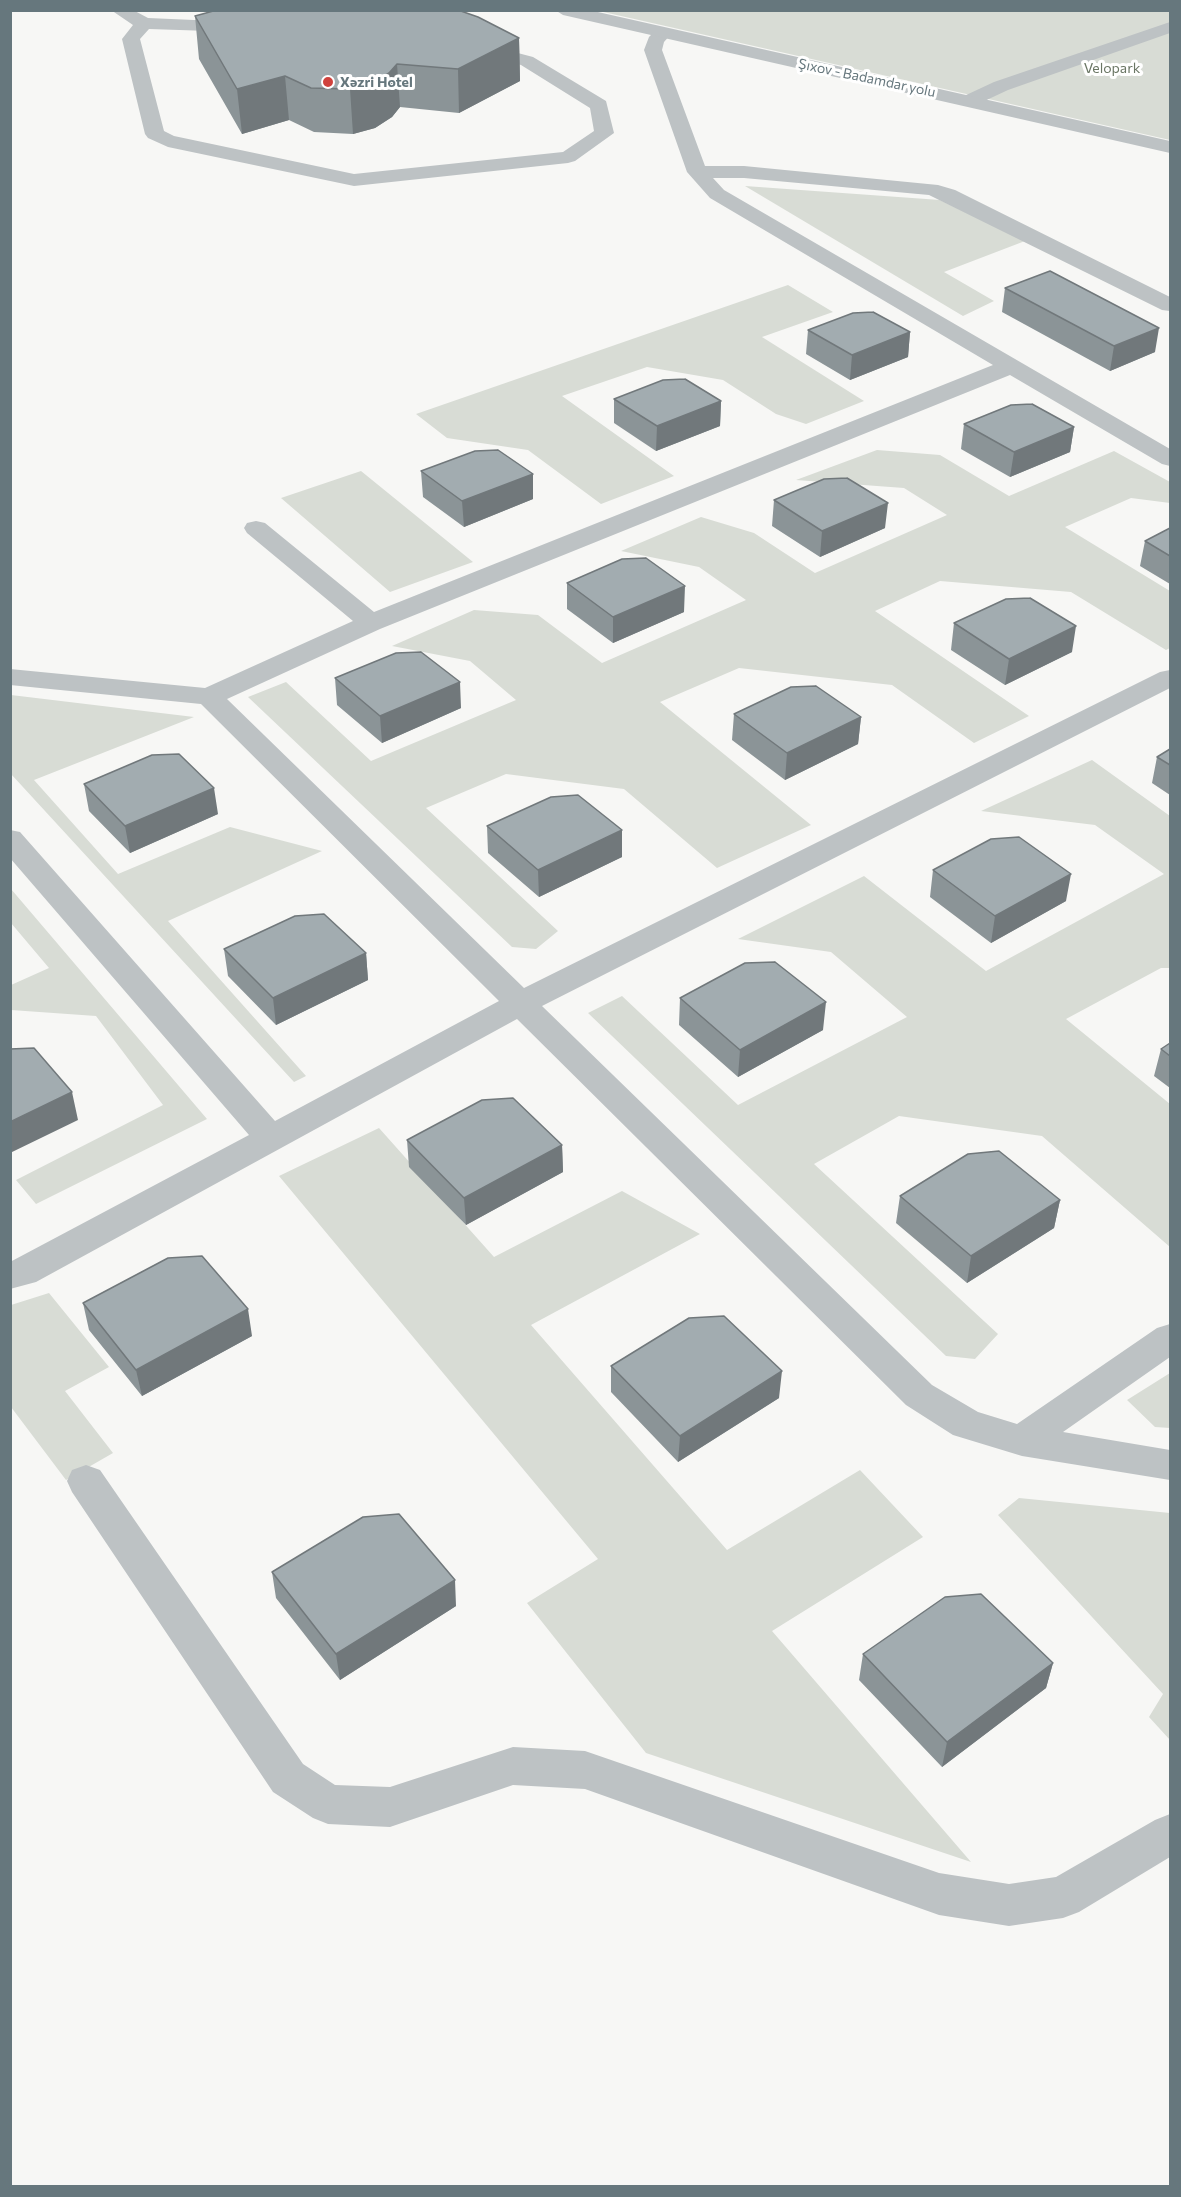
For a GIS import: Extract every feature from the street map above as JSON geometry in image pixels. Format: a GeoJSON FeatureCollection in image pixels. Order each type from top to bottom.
{"type":"FeatureCollection","features":[{"type":"Feature","properties":{"kind":"street"},"geometry":{"type":"LineString","coordinates":[[119,10],[144,23],[260,27]]}},
{"type":"Feature","properties":{"kind":"street","name":"Şıxov - Badamdar yolu"},"geometry":{"type":"LineString","coordinates":[[563,10],[971,100],[1170,147]]}},
{"type":"Feature","properties":{"kind":"street"},"geometry":{"type":"LineString","coordinates":[[144,23],[131,39],[155,134],[168,141],[354,180],[568,157],[603,133],[599,105],[527,61],[462,43]]}},
{"type":"Feature","properties":{"kind":"street"},"geometry":{"type":"LineString","coordinates":[[971,100],[1000,86],[1170,27]]}},
{"type":"Feature","properties":{"kind":"street"},"geometry":{"type":"LineString","coordinates":[[663,33],[655,41],[653,50],[697,172],[717,194],[1170,459]]}},
{"type":"Feature","properties":{"kind":"street"},"geometry":{"type":"LineString","coordinates":[[697,172],[744,172],[931,189],[948,194],[1170,305]]}},
{"type":"Feature","properties":{"kind":"street"},"geometry":{"type":"LineString","coordinates":[[10,677],[208,697],[371,623],[1011,366]]}},
{"type":"Feature","properties":{"kind":"street"},"geometry":{"type":"LineString","coordinates":[[256,528],[371,623]]}},
{"type":"Feature","properties":{"kind":"street"},"geometry":{"type":"LineString","coordinates":[[10,1276],[23,1272],[521,1003],[1170,678]]}},
{"type":"Feature","properties":{"kind":"street"},"geometry":{"type":"LineString","coordinates":[[208,697],[919,1395],[966,1424],[1023,1441],[1170,1466]]}},
{"type":"Feature","properties":{"kind":"street"},"geometry":{"type":"LineString","coordinates":[[10,839],[271,1138]]}},
{"type":"Feature","properties":{"kind":"street"},"geometry":{"type":"LineString","coordinates":[[1023,1441],[1170,1338]]}},
{"type":"Feature","properties":{"kind":"street"},"geometry":{"type":"LineString","coordinates":[[86,1481],[288,1778],[328,1804],[390,1807],[513,1766],[585,1770],[939,1894],[1009,1905],[1063,1897],[1170,1834]]}},
{"type":"Feature","properties":{"kind":"green space","name":"Velopark"},"geometry":{"type":"Polygon","coordinates":[[[599,11],[1170,11],[1170,140],[599,11]]]}},
{"type":"Feature","properties":{"kind":"green space"},"geometry":{"type":"Polygon","coordinates":[[[745,186],[940,200],[1025,241],[944,272],[994,301],[963,316],[745,186]]]}},
{"type":"Feature","properties":{"kind":"green space"},"geometry":{"type":"Polygon","coordinates":[[[788,285],[833,312],[762,337],[864,401],[806,424],[776,414],[723,380],[647,367],[562,396],[674,476],[601,504],[528,450],[447,438],[416,414],[788,285]]]}},
{"type":"Feature","properties":{"kind":"green space"},"geometry":{"type":"Polygon","coordinates":[[[877,450],[940,455],[1009,496],[1114,451],[1170,482],[1170,503],[1131,498],[1065,527],[1170,591],[1170,648],[1166,650],[1071,592],[940,581],[875,611],[1029,716],[974,743],[892,685],[739,668],[660,702],[811,825],[717,868],[624,789],[506,774],[426,808],[558,931],[536,949],[512,947],[248,697],[286,682],[371,761],[516,700],[470,661],[392,646],[474,610],[538,615],[602,663],[746,600],[699,567],[621,551],[701,517],[754,533],[815,573],[947,515],[904,488],[796,480],[877,450]]]}},
{"type":"Feature","properties":{"kind":"green space"},"geometry":{"type":"Polygon","coordinates":[[[361,471],[473,562],[390,592],[281,498],[361,471]]]}},
{"type":"Feature","properties":{"kind":"green space"},"geometry":{"type":"Polygon","coordinates":[[[11,695],[194,717],[34,780],[118,874],[230,827],[322,851],[168,921],[306,1076],[294,1082],[11,774],[11,695]]]}},
{"type":"Feature","properties":{"kind":"green space"},"geometry":{"type":"Polygon","coordinates":[[[1092,760],[1170,816],[1170,968],[1161,968],[1066,1019],[1170,1104],[1170,1247],[1042,1136],[899,1116],[814,1164],[998,1334],[975,1359],[946,1356],[588,1013],[622,996],[738,1105],[907,1017],[831,952],[738,939],[864,876],[986,971],[1164,874],[1095,825],[981,811],[1092,760]]]}},
{"type":"Feature","properties":{"kind":"green space"},"geometry":{"type":"Polygon","coordinates":[[[11,889],[207,1119],[36,1204],[16,1180],[163,1105],[96,1016],[11,1010],[11,985],[49,968],[11,923],[11,889]]]}},
{"type":"Feature","properties":{"kind":"green space"},"geometry":{"type":"Polygon","coordinates":[[[379,1128],[494,1257],[622,1191],[700,1234],[531,1325],[727,1550],[860,1470],[923,1537],[772,1631],[971,1862],[646,1753],[527,1603],[598,1559],[279,1176],[379,1128]]]}},
{"type":"Feature","properties":{"kind":"green space"},"geometry":{"type":"Polygon","coordinates":[[[49,1293],[109,1367],[65,1391],[113,1453],[66,1480],[11,1407],[11,1305],[49,1293]]]}},
{"type":"Feature","properties":{"kind":"green space"},"geometry":{"type":"Polygon","coordinates":[[[1170,1373],[1170,1428],[1155,1427],[1127,1400],[1170,1373]]]}},
{"type":"Feature","properties":{"kind":"green space"},"geometry":{"type":"Polygon","coordinates":[[[1019,1498],[1170,1513],[1170,1740],[1149,1717],[1163,1694],[998,1515],[1019,1498]]]}},
{"type":"Feature","properties":{"kind":"building"},"geometry":{"type":"Polygon","coordinates":[[[217,10],[458,10],[478,17],[519,38],[458,69],[397,64],[389,73],[372,84],[350,89],[311,88],[285,76],[237,89],[195,16],[217,10]]]}},
{"type":"Feature","properties":{"kind":"building"},"geometry":{"type":"Polygon","coordinates":[[[1050,271],[1159,328],[1114,346],[1005,288],[1050,271]]]}},
{"type":"Feature","properties":{"kind":"building"},"geometry":{"type":"Polygon","coordinates":[[[873,312],[910,332],[852,355],[808,330],[853,313],[873,312]]]}},
{"type":"Feature","properties":{"kind":"building"},"geometry":{"type":"Polygon","coordinates":[[[685,379],[721,401],[657,426],[614,399],[663,380],[685,379]]]}},
{"type":"Feature","properties":{"kind":"building"},"geometry":{"type":"Polygon","coordinates":[[[1032,404],[1074,427],[1014,452],[964,424],[1011,405],[1032,404]]]}},
{"type":"Feature","properties":{"kind":"building"},"geometry":{"type":"Polygon","coordinates":[[[498,450],[533,474],[462,501],[421,471],[475,451],[498,450]]]}},
{"type":"Feature","properties":{"kind":"building"},"geometry":{"type":"Polygon","coordinates":[[[847,478],[888,503],[822,531],[774,500],[824,479],[847,478]]]}},
{"type":"Feature","properties":{"kind":"building"},"geometry":{"type":"Polygon","coordinates":[[[1170,528],[1170,556],[1145,541],[1170,528]]]}},
{"type":"Feature","properties":{"kind":"building"},"geometry":{"type":"Polygon","coordinates":[[[646,558],[685,586],[613,617],[567,583],[622,559],[646,558]]]}},
{"type":"Feature","properties":{"kind":"building"},"geometry":{"type":"Polygon","coordinates":[[[1030,598],[1076,626],[1009,659],[954,623],[1006,599],[1030,598]]]}},
{"type":"Feature","properties":{"kind":"building"},"geometry":{"type":"Polygon","coordinates":[[[421,652],[460,682],[380,716],[335,678],[396,653],[421,652]]]}},
{"type":"Feature","properties":{"kind":"building"},"geometry":{"type":"Polygon","coordinates":[[[816,686],[861,717],[787,753],[734,714],[791,687],[816,686]]]}},
{"type":"Feature","properties":{"kind":"building"},"geometry":{"type":"Polygon","coordinates":[[[1170,749],[1170,765],[1157,757],[1170,749]]]}},
{"type":"Feature","properties":{"kind":"building"},"geometry":{"type":"Polygon","coordinates":[[[179,754],[214,788],[125,826],[84,784],[152,755],[179,754]]]}},
{"type":"Feature","properties":{"kind":"building"},"geometry":{"type":"Polygon","coordinates":[[[578,795],[622,830],[538,870],[487,826],[551,797],[578,795]]]}},
{"type":"Feature","properties":{"kind":"building"},"geometry":{"type":"Polygon","coordinates":[[[1019,837],[1071,874],[995,916],[933,870],[991,839],[1019,837]]]}},
{"type":"Feature","properties":{"kind":"building"},"geometry":{"type":"Polygon","coordinates":[[[324,914],[366,953],[273,998],[224,949],[295,916],[324,914]]]}},
{"type":"Feature","properties":{"kind":"building"},"geometry":{"type":"Polygon","coordinates":[[[775,962],[826,1002],[740,1050],[680,998],[745,963],[775,962]]]}},
{"type":"Feature","properties":{"kind":"building"},"geometry":{"type":"Polygon","coordinates":[[[1170,1043],[1170,1056],[1161,1049],[1170,1043]]]}},
{"type":"Feature","properties":{"kind":"building"},"geometry":{"type":"Polygon","coordinates":[[[34,1048],[72,1092],[10,1122],[10,1049],[34,1048]]]}},
{"type":"Feature","properties":{"kind":"building"},"geometry":{"type":"Polygon","coordinates":[[[513,1098],[562,1145],[464,1198],[407,1140],[482,1100],[513,1098]]]}},
{"type":"Feature","properties":{"kind":"building"},"geometry":{"type":"Polygon","coordinates":[[[999,1151],[1060,1200],[971,1256],[900,1196],[968,1154],[999,1151]]]}},
{"type":"Feature","properties":{"kind":"building"},"geometry":{"type":"Polygon","coordinates":[[[202,1256],[248,1309],[136,1370],[83,1303],[168,1258],[202,1256]]]}},
{"type":"Feature","properties":{"kind":"building"},"geometry":{"type":"Polygon","coordinates":[[[724,1316],[782,1371],[680,1436],[611,1366],[689,1318],[724,1316]]]}},
{"type":"Feature","properties":{"kind":"building"},"geometry":{"type":"Polygon","coordinates":[[[399,1514],[455,1580],[336,1654],[272,1572],[363,1517],[399,1514]]]}},
{"type":"Feature","properties":{"kind":"building"},"geometry":{"type":"Polygon","coordinates":[[[981,1594],[1053,1663],[947,1742],[863,1654],[945,1597],[981,1594]]]}},
{"type":"Feature","properties":{"kind":"place","name":"Xәzri Hotel"},"geometry":{"type":"Point","coordinates":[328,82]}}]}
